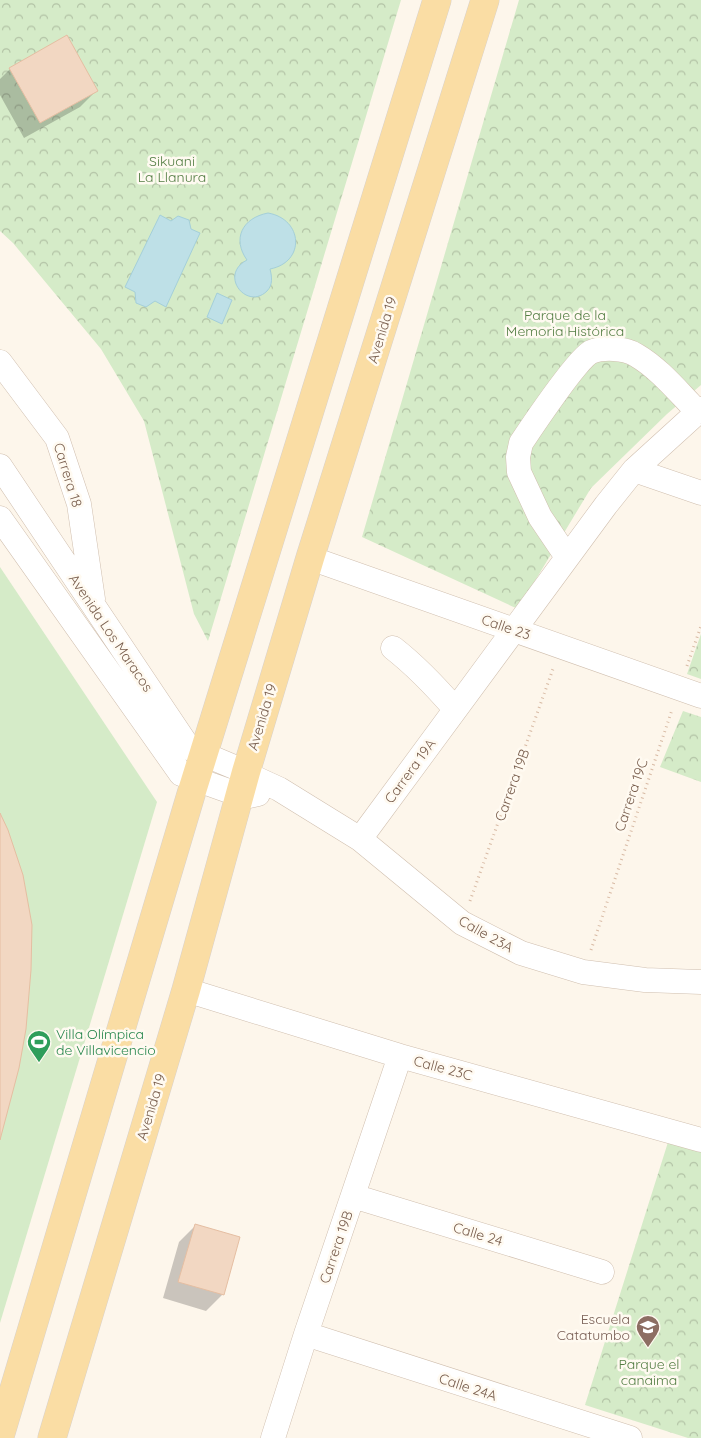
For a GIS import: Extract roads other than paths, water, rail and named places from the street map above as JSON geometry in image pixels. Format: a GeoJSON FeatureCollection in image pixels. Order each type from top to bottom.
{"type":"FeatureCollection","features":[{"type":"Feature","properties":{"kind":"main road"},"geometry":{"type":"LineString","coordinates":[[0,1436],[196,779],[437,0]]}},
{"type":"Feature","properties":{"kind":"main road","name":"Avenida 19"},"geometry":{"type":"LineString","coordinates":[[52,1438],[186,990],[243,783],[310,558],[486,0]]}},
{"type":"Feature","properties":{"kind":"street"},"geometry":{"type":"LineString","coordinates":[[513,630],[634,470],[699,411],[657,371],[634,354],[612,349],[590,352],[572,371],[521,442],[518,457],[519,472],[540,517],[567,557]]}},
{"type":"Feature","properties":{"kind":"street","name":"Carrera 18"},"geometry":{"type":"LineString","coordinates":[[0,362],[57,438],[78,504],[94,606]]}},
{"type":"Feature","properties":{"kind":"street","name":"Avenida Los Maracos"},"geometry":{"type":"LineString","coordinates":[[0,466],[189,748],[204,754],[243,783]]}},
{"type":"Feature","properties":{"kind":"street"},"geometry":{"type":"LineString","coordinates":[[634,470],[701,493]]}},
{"type":"Feature","properties":{"kind":"street","name":"Avenida Los Maracos"},"geometry":{"type":"LineString","coordinates":[[0,518],[180,774],[196,779],[243,783]]}},
{"type":"Feature","properties":{"kind":"street","name":"Calle 23"},"geometry":{"type":"LineString","coordinates":[[310,558],[690,692]]}},
{"type":"Feature","properties":{"kind":"street","name":"Carrera 19A"},"geometry":{"type":"LineString","coordinates":[[360,839],[513,630]]}},
{"type":"Feature","properties":{"kind":"street"},"geometry":{"type":"LineString","coordinates":[[393,648],[436,687],[455,709]]}},
{"type":"Feature","properties":{"kind":"street","name":"Calle 23A"},"geometry":{"type":"LineString","coordinates":[[243,783],[250,796],[279,789],[360,839],[462,923],[521,953],[583,972],[645,980],[701,982]]}},
{"type":"Feature","properties":{"kind":"street","name":"Calle 23C"},"geometry":{"type":"LineString","coordinates":[[186,990],[400,1056],[701,1140]]}},
{"type":"Feature","properties":{"kind":"street","name":"Carrera 19B"},"geometry":{"type":"LineString","coordinates":[[273,1438],[400,1056]]}},
{"type":"Feature","properties":{"kind":"street","name":"Calle 24"},"geometry":{"type":"LineString","coordinates":[[353,1196],[602,1272]]}},
{"type":"Feature","properties":{"kind":"street","name":"Calle 24A"},"geometry":{"type":"LineString","coordinates":[[306,1334],[619,1437]]}},
{"type":"Feature","properties":{"kind":"water"},"geometry":{"type":"Polygon","coordinates":[[[268,213],[280,217],[288,223],[294,232],[296,241],[290,258],[282,265],[270,269],[272,281],[267,291],[259,296],[251,297],[244,294],[235,282],[235,274],[239,266],[247,260],[240,244],[240,237],[246,225],[259,216],[268,213]]]}},
{"type":"Feature","properties":{"kind":"water"},"geometry":{"type":"Polygon","coordinates":[[[160,215],[171,221],[178,216],[189,220],[191,229],[200,233],[166,307],[155,301],[146,307],[136,303],[135,292],[125,287],[160,215]]]}},
{"type":"Feature","properties":{"kind":"water"},"geometry":{"type":"Polygon","coordinates":[[[217,293],[232,300],[222,324],[207,317],[217,293]]]}},
{"type":"Feature","properties":{"kind":"place","name":"Villa Olímpica de Villavicencio"},"geometry":{"type":"Point","coordinates":[39,1063]}},
{"type":"Feature","properties":{"kind":"place","name":"Escuela Catatumbo"},"geometry":{"type":"Point","coordinates":[648,1348]}},
{"type":"Feature","properties":{"kind":"park label","name":"Sikuani La Llanura"},"geometry":{"type":"Point","coordinates":[172,170]}},
{"type":"Feature","properties":{"kind":"park label","name":"Parque de la Memoria Histórica"},"geometry":{"type":"Point","coordinates":[565,324]}},
{"type":"Feature","properties":{"kind":"park label","name":"Parque el canaima"},"geometry":{"type":"Point","coordinates":[649,1372]}}]}
